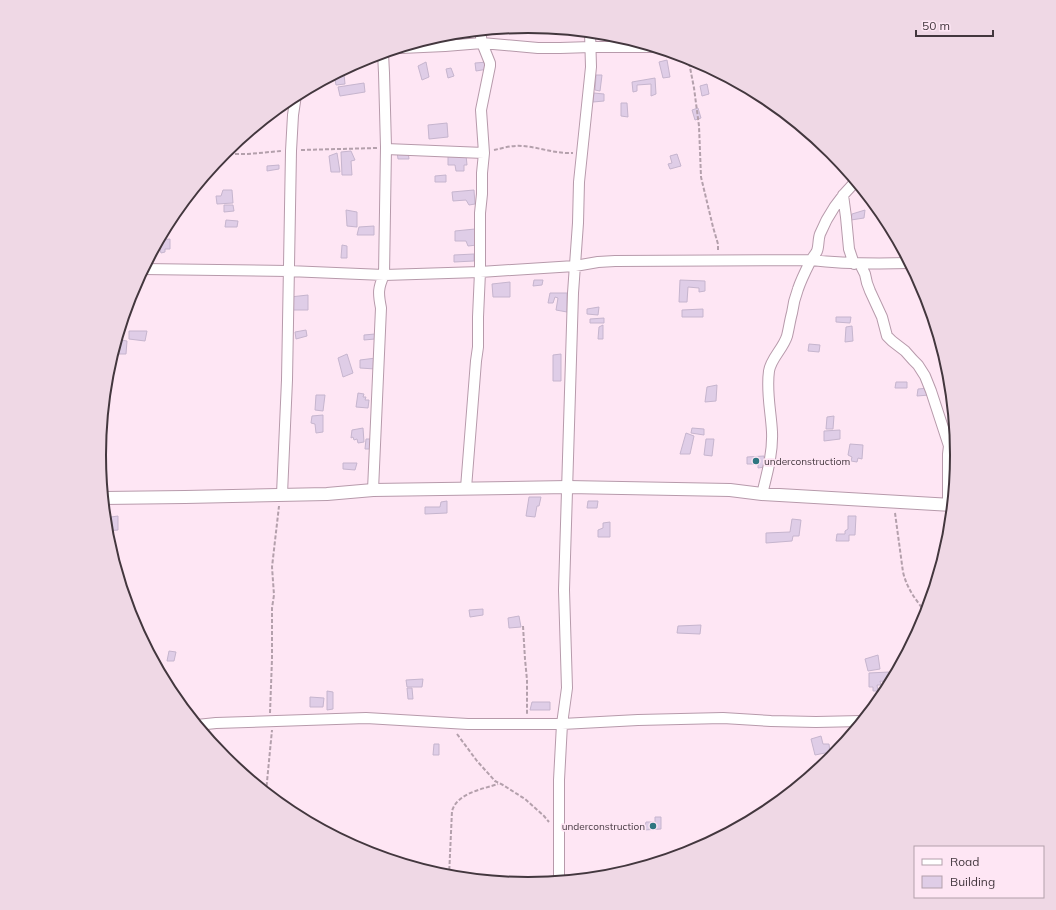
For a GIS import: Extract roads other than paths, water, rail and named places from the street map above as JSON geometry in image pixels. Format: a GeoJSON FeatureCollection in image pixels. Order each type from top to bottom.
{"type":"FeatureCollection","features":[{"type":"Feature","properties":{"kind":"street"},"geometry":{"type":"LineString","coordinates":[[466,488],[474,375],[478,346],[480,213],[484,153],[481,110],[490,66],[481,36]]}},
{"type":"Feature","properties":{"kind":"street"},"geometry":{"type":"LineString","coordinates":[[559,876],[559,780],[562,724],[566,688],[564,590],[573,293],[579,182],[591,67],[590,38]]}},
{"type":"Feature","properties":{"kind":"street"},"geometry":{"type":"LineString","coordinates":[[418,47],[482,43],[538,48],[637,47]]}},
{"type":"Feature","properties":{"kind":"street"},"geometry":{"type":"LineString","coordinates":[[373,490],[381,308],[378,295],[379,285],[384,275],[386,148],[383,59]]}},
{"type":"Feature","properties":{"kind":"street"},"geometry":{"type":"LineString","coordinates":[[281,494],[287,380],[291,151],[295,104]]}},
{"type":"Feature","properties":{"kind":"street"},"geometry":{"type":"LineString","coordinates":[[386,148],[484,153]]}},
{"type":"Feature","properties":{"kind":"street"},"geometry":{"type":"LineString","coordinates":[[762,494],[772,443],[772,426],[768,400],[769,371],[787,337],[798,289],[816,252],[819,236],[823,226],[843,195],[852,186]]}},
{"type":"Feature","properties":{"kind":"street"},"geometry":{"type":"LineString","coordinates":[[843,195],[849,249],[857,264],[864,271],[882,317],[887,336],[892,342],[905,351],[918,365],[925,376],[931,391],[949,446],[949,481]]}},
{"type":"Feature","properties":{"kind":"street"},"geometry":{"type":"LineString","coordinates":[[149,269],[384,275],[480,272],[575,266],[615,261],[811,260],[857,264],[903,263]]}},
{"type":"Feature","properties":{"kind":"street"},"geometry":{"type":"LineString","coordinates":[[109,498],[327,494],[373,490],[568,487],[730,490],[762,494],[947,505]]}},
{"type":"Feature","properties":{"kind":"street"},"geometry":{"type":"LineString","coordinates":[[204,724],[366,718],[468,724],[562,724],[723,718],[793,722],[855,721]]}},
{"type":"Feature","properties":{"kind":"place","name":"underconstructiom"},"geometry":{"type":"Point","coordinates":[756,461]}},
{"type":"Feature","properties":{"kind":"place","name":"underconstruction"},"geometry":{"type":"Point","coordinates":[653,826]}}]}
